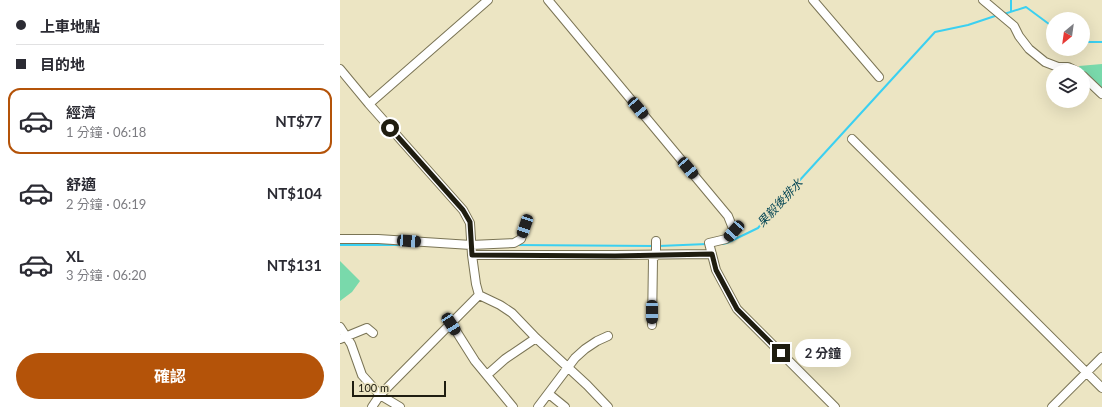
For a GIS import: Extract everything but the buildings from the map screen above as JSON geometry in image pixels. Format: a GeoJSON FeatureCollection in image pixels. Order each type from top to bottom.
{"type":"FeatureCollection","features":[{"type":"Feature","properties":{"kind":"street"},"geometry":{"type":"LineString","coordinates":[[369,104],[488,0]]}},
{"type":"Feature","properties":{"kind":"street"},"geometry":{"type":"LineString","coordinates":[[548,0],[728,216],[734,231],[726,239],[709,243],[716,270],[737,309],[835,407]]}},
{"type":"Feature","properties":{"kind":"street"},"geometry":{"type":"LineString","coordinates":[[813,0],[879,77]]}},
{"type":"Feature","properties":{"kind":"street"},"geometry":{"type":"LineString","coordinates":[[983,0],[1014,26],[1019,36],[1029,49],[1045,62],[1050,64]]}},
{"type":"Feature","properties":{"kind":"street"},"geometry":{"type":"LineString","coordinates":[[340,69],[463,210],[470,222],[472,255],[479,295],[500,305],[512,313],[608,407]]}},
{"type":"Feature","properties":{"kind":"street"},"geometry":{"type":"LineString","coordinates":[[1090,83],[1102,94]]}},
{"type":"Feature","properties":{"kind":"street"},"geometry":{"type":"LineString","coordinates":[[852,139],[1102,388]]}},
{"type":"Feature","properties":{"kind":"street"},"geometry":{"type":"LineString","coordinates":[[340,239],[378,239],[471,245],[514,243],[521,239],[525,226]]}},
{"type":"Feature","properties":{"kind":"street"},"geometry":{"type":"LineString","coordinates":[[652,324],[653,259],[656,255],[656,241]]}},
{"type":"Feature","properties":{"kind":"street"},"geometry":{"type":"LineString","coordinates":[[472,255],[712,254]]}},
{"type":"Feature","properties":{"kind":"street"},"geometry":{"type":"LineString","coordinates":[[372,407],[380,395],[479,295]]}},
{"type":"Feature","properties":{"kind":"street"},"geometry":{"type":"LineString","coordinates":[[451,324],[475,361],[513,407]]}},
{"type":"Feature","properties":{"kind":"street"},"geometry":{"type":"LineString","coordinates":[[340,327],[343,338],[351,344],[362,375],[380,395],[400,407]]}},
{"type":"Feature","properties":{"kind":"street"},"geometry":{"type":"LineString","coordinates":[[343,338],[368,328],[373,333]]}},
{"type":"Feature","properties":{"kind":"street"},"geometry":{"type":"LineString","coordinates":[[538,407],[575,358],[585,349],[608,336]]}},
{"type":"Feature","properties":{"kind":"street"},"geometry":{"type":"LineString","coordinates":[[487,375],[505,359],[536,338]]}},
{"type":"Feature","properties":{"kind":"street"},"geometry":{"type":"LineString","coordinates":[[1052,407],[1102,356]]}},
{"type":"Feature","properties":{"kind":"street"},"geometry":{"type":"LineString","coordinates":[[548,394],[565,407]]}},
{"type":"Feature","properties":{"kind":"green space"},"geometry":{"type":"Polygon","coordinates":[[[1102,64],[1102,88],[1090,78],[1090,65],[1102,64]]]}},
{"type":"Feature","properties":{"kind":"green space"},"geometry":{"type":"Polygon","coordinates":[[[340,261],[360,281],[352,292],[340,301],[340,261]]]}},
{"type":"Feature","properties":{"kind":"waterway"},"geometry":{"type":"LineString","coordinates":[[1011,0],[1011,11]]}},
{"type":"Feature","properties":{"kind":"waterway","name":"果毅後排水"},"geometry":{"type":"LineString","coordinates":[[1004,14],[1026,7],[1046,22]]}},
{"type":"Feature","properties":{"kind":"waterway","name":"果毅後排水"},"geometry":{"type":"LineString","coordinates":[[723,244],[758,228],[778,204],[935,32],[968,25],[998,15]]}},
{"type":"Feature","properties":{"kind":"waterway","name":"果毅後排水"},"geometry":{"type":"LineString","coordinates":[[1090,42],[1102,42]]}},
{"type":"Feature","properties":{"kind":"waterway","name":"果毅後排水"},"geometry":{"type":"LineString","coordinates":[[659,246],[707,244]]}},
{"type":"Feature","properties":{"kind":"waterway","name":"果毅後排水"},"geometry":{"type":"LineString","coordinates":[[340,245],[413,245]]}},
{"type":"Feature","properties":{"kind":"waterway","name":"果毅後排水"},"geometry":{"type":"LineString","coordinates":[[515,245],[655,246]]}},
{"type":"Feature","properties":{"kind":"route"},"geometry":{"type":"LineString","coordinates":[[390,128],[463,210],[470,222],[472,255],[615,256],[712,254],[716,270],[737,309],[781,353]]}}]}
